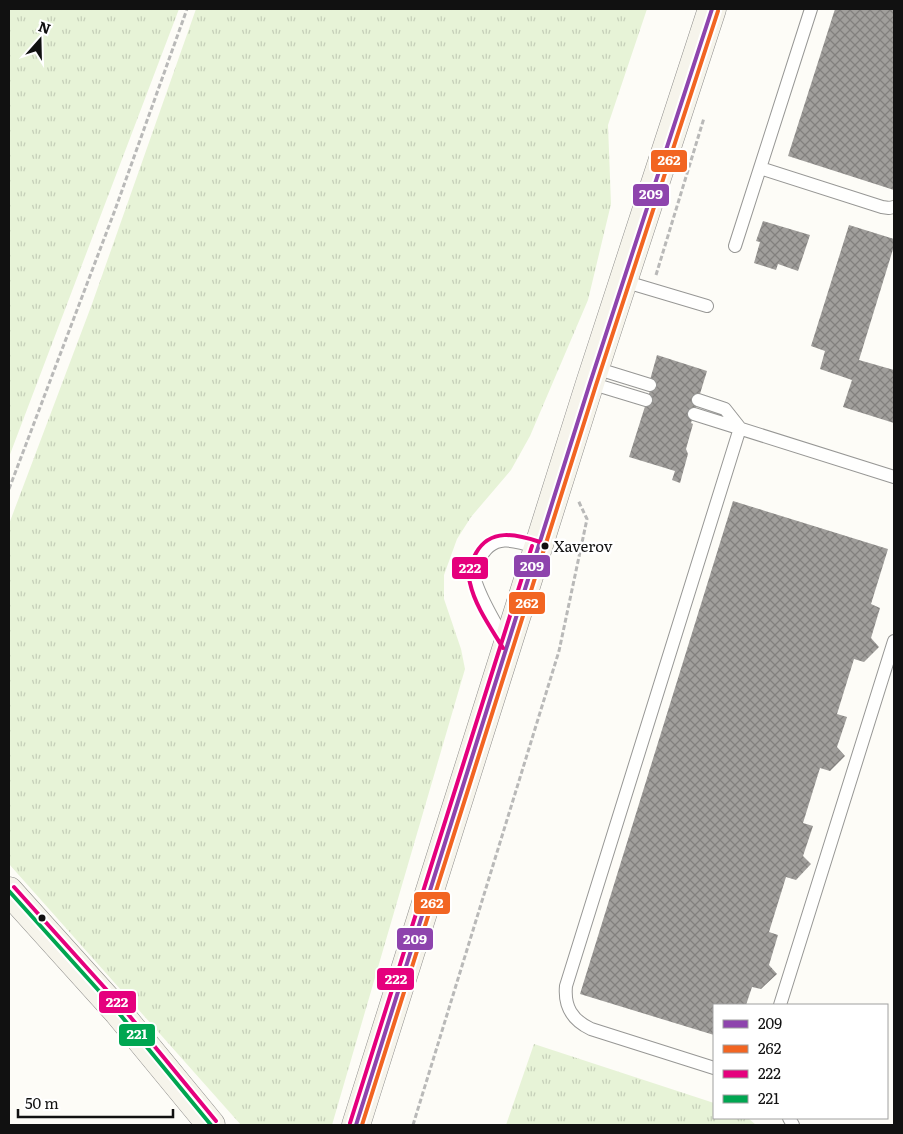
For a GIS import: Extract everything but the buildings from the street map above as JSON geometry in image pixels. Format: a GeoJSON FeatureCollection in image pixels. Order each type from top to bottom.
{"type":"FeatureCollection","features":[{"type":"Feature","properties":{"kind":"street"},"geometry":{"type":"LineString","coordinates":[[356,1125],[593,375],[712,9]]}},
{"type":"Feature","properties":{"kind":"street"},"geometry":{"type":"LineString","coordinates":[[9,891],[118,1012],[211,1125]]}},
{"type":"Feature","properties":{"kind":"lane"},"geometry":{"type":"LineString","coordinates":[[735,246],[812,9]]}},
{"type":"Feature","properties":{"kind":"lane"},"geometry":{"type":"LineString","coordinates":[[760,168],[882,207],[894,207]]}},
{"type":"Feature","properties":{"kind":"lane"},"geometry":{"type":"LineString","coordinates":[[623,281],[707,306]]}},
{"type":"Feature","properties":{"kind":"lane"},"geometry":{"type":"LineString","coordinates":[[593,375],[650,385]]}},
{"type":"Feature","properties":{"kind":"lane"},"geometry":{"type":"LineString","coordinates":[[593,375],[646,400]]}},
{"type":"Feature","properties":{"kind":"lane"},"geometry":{"type":"LineString","coordinates":[[698,400],[725,409],[740,428]]}},
{"type":"Feature","properties":{"kind":"lane"},"geometry":{"type":"LineString","coordinates":[[694,414],[894,477]]}},
{"type":"Feature","properties":{"kind":"lane"},"geometry":{"type":"LineString","coordinates":[[713,1068],[591,1030],[581,1025],[569,1011],[565,995],[566,986],[740,428]]}},
{"type":"Feature","properties":{"kind":"lane"},"geometry":{"type":"LineString","coordinates":[[508,645],[475,582],[475,571],[486,549],[496,542],[503,540],[520,542],[538,548]]}},
{"type":"Feature","properties":{"kind":"lane"},"geometry":{"type":"LineString","coordinates":[[780,1004],[894,641]]}},
{"type":"Feature","properties":{"kind":"path"},"geometry":{"type":"LineString","coordinates":[[9,490],[112,219],[187,9]]}},
{"type":"Feature","properties":{"kind":"path"},"geometry":{"type":"LineString","coordinates":[[413,1125],[559,651],[587,518],[564,468]]}},
{"type":"Feature","properties":{"kind":"green space"},"geometry":{"type":"Polygon","coordinates":[[[9,9],[179,9],[9,457],[9,9]]]}},
{"type":"Feature","properties":{"kind":"green space"},"geometry":{"type":"Polygon","coordinates":[[[196,9],[647,9],[608,125],[611,204],[588,300],[530,436],[511,470],[471,517],[457,539],[444,575],[444,599],[461,649],[465,669],[332,1125],[241,1125],[9,864],[9,524],[92,304],[196,9]]]}},
{"type":"Feature","properties":{"kind":"green space"},"geometry":{"type":"Polygon","coordinates":[[[534,1044],[713,1103],[713,1119],[749,1119],[756,1125],[506,1125],[534,1044]]]}},
{"type":"Feature","properties":{"kind":"transit line","name":"209"},"geometry":{"type":"LineString","coordinates":[[356,1125],[590,383],[712,9]]}},
{"type":"Feature","properties":{"kind":"transit line","name":"262"},"geometry":{"type":"LineString","coordinates":[[362,1125],[596,385],[718,11]]}},
{"type":"Feature","properties":{"kind":"transit line","name":"222"},"geometry":{"type":"LineString","coordinates":[[503,648],[484,617],[472,592],[469,579],[471,564],[482,545],[496,536],[513,535],[540,542]]}},
{"type":"Feature","properties":{"kind":"transit line","name":"222"},"geometry":{"type":"LineString","coordinates":[[350,1123],[532,546]]}},
{"type":"Feature","properties":{"kind":"transit line","name":"222"},"geometry":{"type":"LineString","coordinates":[[14,887],[123,1008],[216,1121]]}},
{"type":"Feature","properties":{"kind":"transit line","name":"221"},"geometry":{"type":"LineString","coordinates":[[9,891],[118,1012],[211,1125]]}},
{"type":"Feature","properties":{"kind":"place","name":"Xaverov"},"geometry":{"type":"Point","coordinates":[545,546]}}]}
